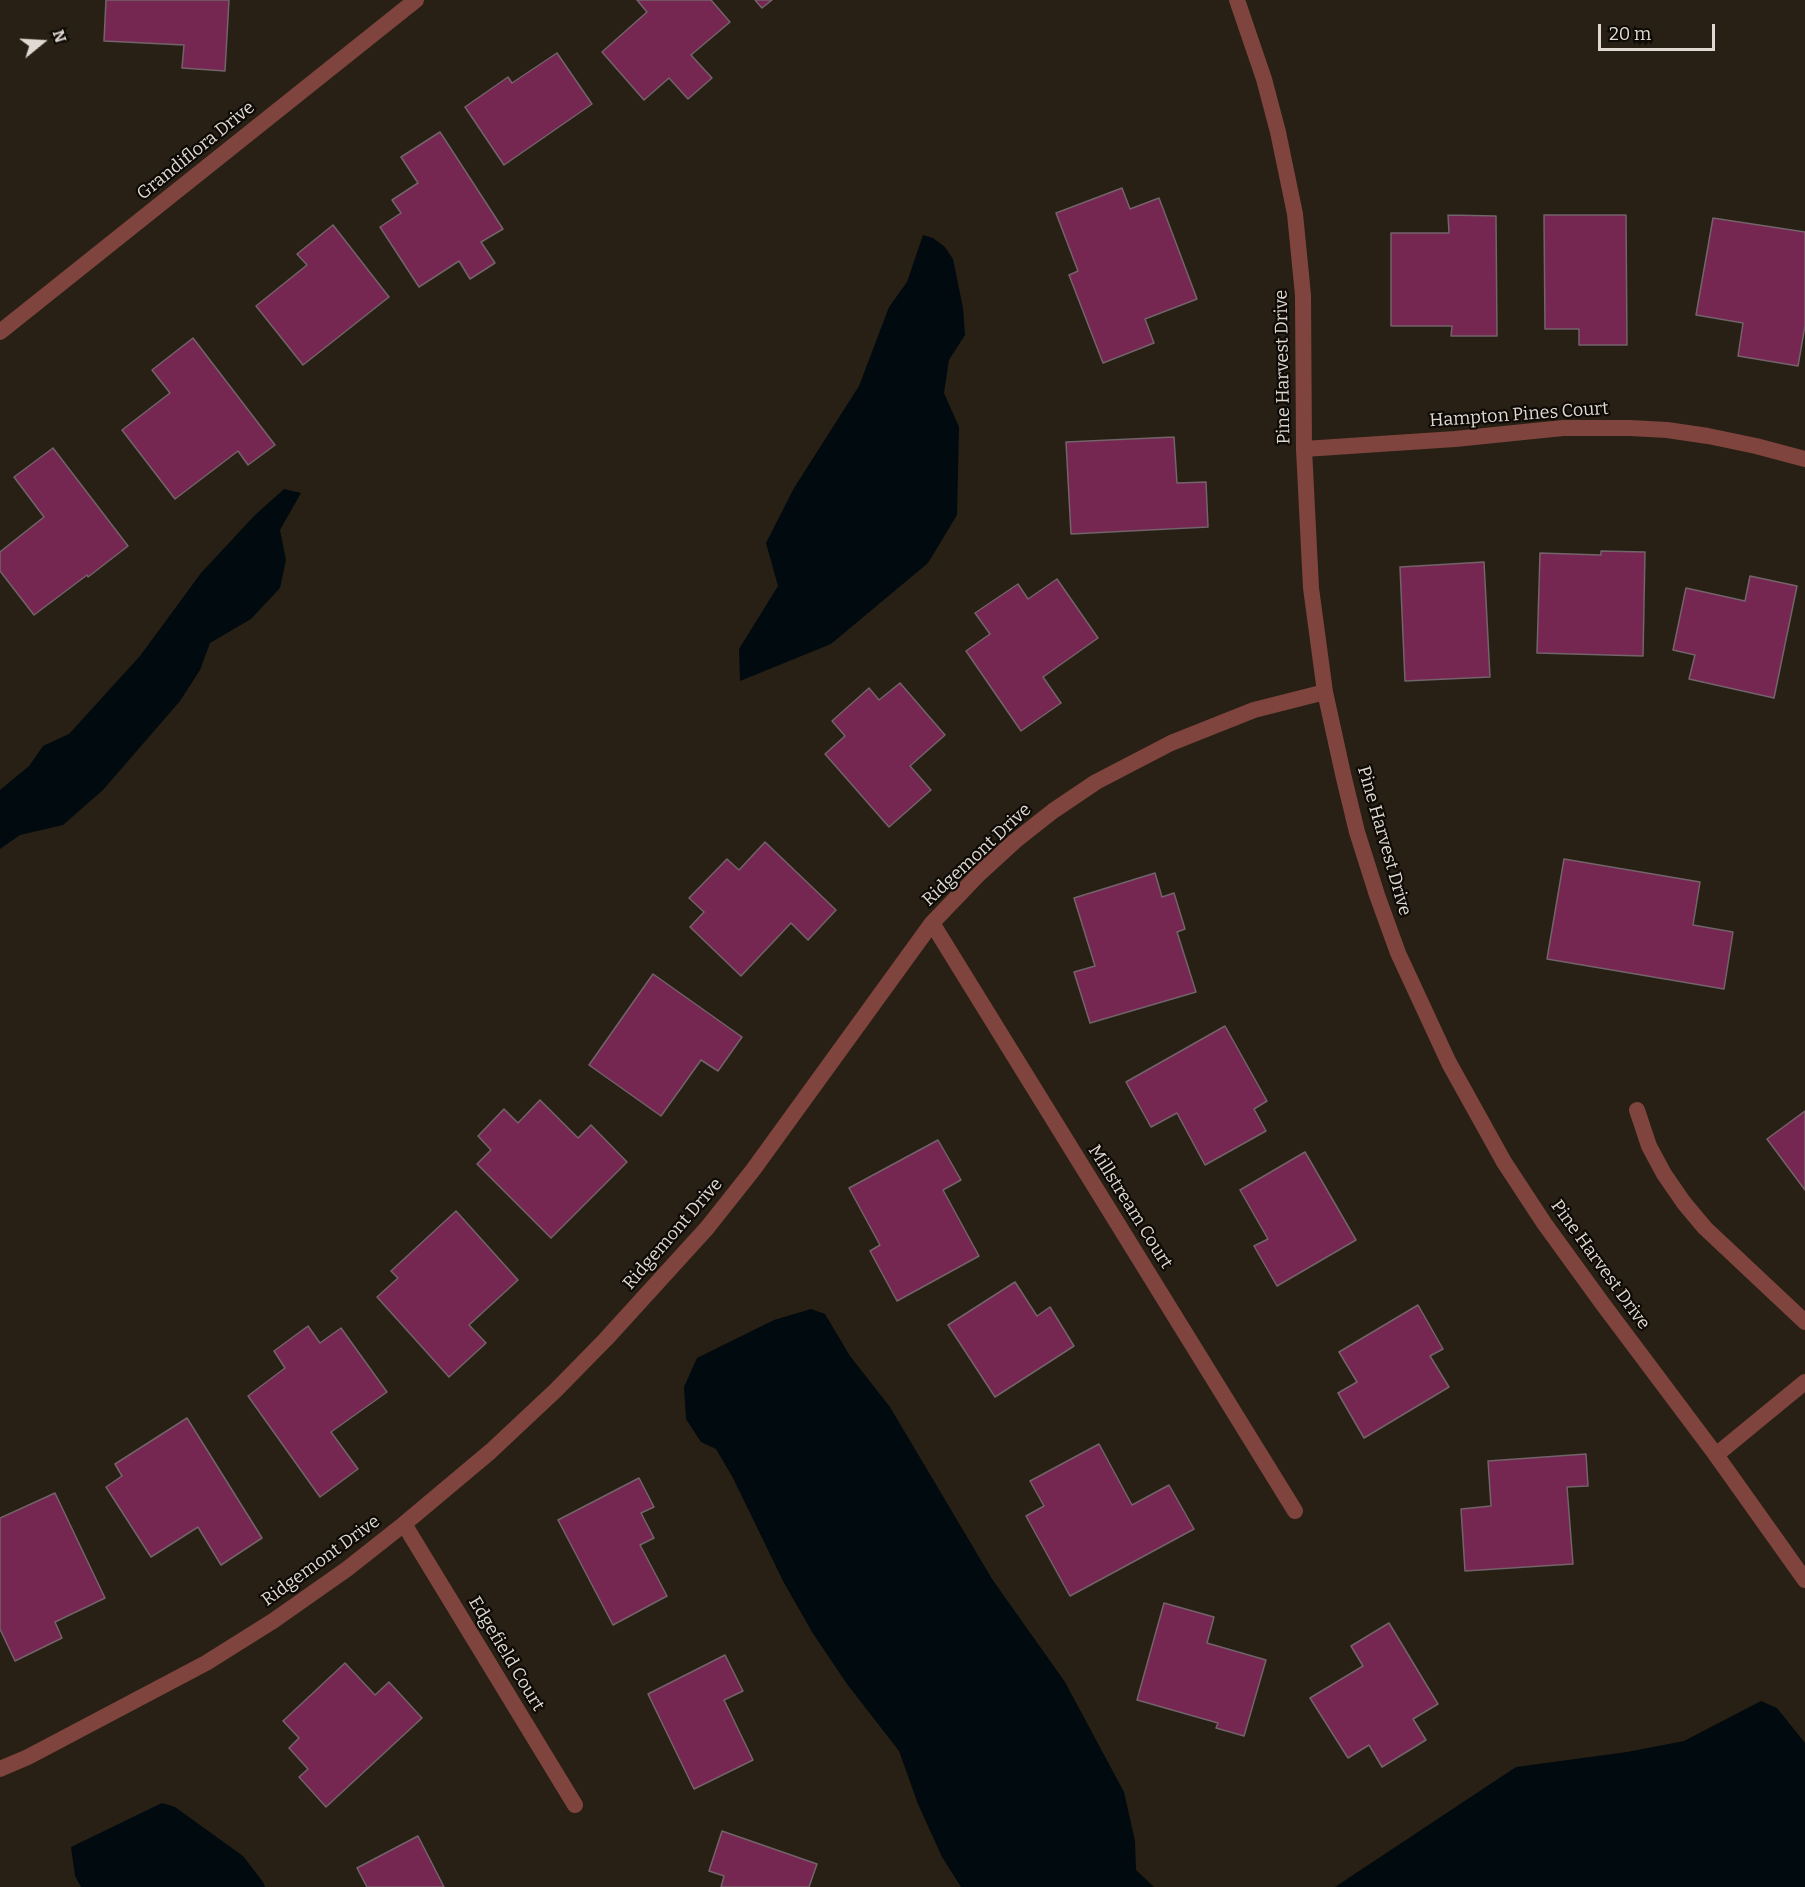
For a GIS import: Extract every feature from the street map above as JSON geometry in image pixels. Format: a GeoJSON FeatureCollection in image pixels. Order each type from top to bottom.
{"type":"FeatureCollection","features":[{"type":"Feature","properties":{"kind":"street","name":"Grandiflora Drive"},"geometry":{"type":"LineString","coordinates":[[0,332],[416,0]]}},
{"type":"Feature","properties":{"kind":"street","name":"Pine Harvest Drive"},"geometry":{"type":"LineString","coordinates":[[1237,0],[1264,79],[1295,214],[1302,295],[1304,449],[1311,588],[1325,692],[1357,832],[1377,895],[1398,952],[1449,1063],[1504,1162],[1544,1223],[1716,1455],[1805,1580]]}},
{"type":"Feature","properties":{"kind":"street","name":"Hampton Pines Court"},"geometry":{"type":"LineString","coordinates":[[1304,449],[1455,439],[1563,428],[1619,428],[1667,430],[1708,436],[1805,459]]}},
{"type":"Feature","properties":{"kind":"street","name":"Ridgemont Drive"},"geometry":{"type":"LineString","coordinates":[[0,1769],[39,1752],[206,1663],[273,1621],[347,1569],[491,1451],[606,1339],[707,1228],[753,1170],[932,923],[979,874],[1015,841],[1053,811],[1096,782],[1171,743],[1254,710],[1325,692]]}},
{"type":"Feature","properties":{"kind":"street","name":"Millstream Court"},"geometry":{"type":"LineString","coordinates":[[932,923],[1295,1511]]}},
{"type":"Feature","properties":{"kind":"street"},"geometry":{"type":"LineString","coordinates":[[1637,1110],[1649,1146],[1664,1174],[1684,1203],[1706,1228],[1805,1322]]}},
{"type":"Feature","properties":{"kind":"street"},"geometry":{"type":"LineString","coordinates":[[1716,1455],[1805,1382]]}},
{"type":"Feature","properties":{"kind":"street","name":"Edgefield Court"},"geometry":{"type":"LineString","coordinates":[[404,1524],[575,1805]]}},
{"type":"Feature","properties":{"kind":"shaded area"},"geometry":{"type":"Polygon","coordinates":[[[923,235],[933,238],[945,247],[953,259],[963,308],[965,335],[949,360],[944,393],[959,427],[957,515],[928,563],[831,644],[740,681],[739,649],[778,586],[766,543],[794,488],[859,386],[889,307],[907,282],[923,235]]]}},
{"type":"Feature","properties":{"kind":"shaded area"},"geometry":{"type":"Polygon","coordinates":[[[284,489],[301,493],[280,530],[286,560],[280,588],[251,619],[210,643],[200,670],[180,701],[103,790],[63,825],[20,835],[0,849],[0,790],[29,766],[43,746],[69,734],[140,656],[201,573],[255,515],[284,489]]]}},
{"type":"Feature","properties":{"kind":"shaded area"},"geometry":{"type":"Polygon","coordinates":[[[811,1309],[825,1314],[850,1356],[890,1407],[992,1579],[1065,1682],[1124,1792],[1135,1841],[1136,1870],[1154,1887],[961,1887],[942,1857],[918,1804],[899,1751],[847,1684],[812,1632],[783,1581],[733,1478],[716,1449],[701,1442],[686,1419],[684,1387],[697,1358],[774,1320],[811,1309]]]}},
{"type":"Feature","properties":{"kind":"shaded area"},"geometry":{"type":"Polygon","coordinates":[[[1761,1701],[1777,1708],[1805,1743],[1805,1887],[1335,1887],[1516,1767],[1627,1752],[1684,1741],[1761,1701]]]}},
{"type":"Feature","properties":{"kind":"shaded area"},"geometry":{"type":"Polygon","coordinates":[[[162,1803],[175,1807],[243,1856],[265,1887],[81,1887],[75,1876],[71,1847],[162,1803]]]}},
{"type":"Feature","properties":{"kind":"building"},"geometry":{"type":"Polygon","coordinates":[[[106,0],[229,0],[225,71],[182,68],[184,45],[104,41],[106,0]]]}},
{"type":"Feature","properties":{"kind":"building"},"geometry":{"type":"Polygon","coordinates":[[[637,0],[711,0],[730,22],[691,55],[712,78],[688,99],[669,78],[644,100],[602,52],[647,12],[637,0]]]}},
{"type":"Feature","properties":{"kind":"building"},"geometry":{"type":"Polygon","coordinates":[[[755,0],[772,0],[762,8],[755,0]]]}},
{"type":"Feature","properties":{"kind":"building"},"geometry":{"type":"Polygon","coordinates":[[[557,53],[592,104],[504,165],[465,107],[508,77],[512,83],[557,53]]]}},
{"type":"Feature","properties":{"kind":"building"},"geometry":{"type":"Polygon","coordinates":[[[440,132],[503,229],[481,242],[495,263],[470,279],[459,261],[419,287],[380,227],[401,213],[392,200],[418,183],[401,157],[440,132]]]}},
{"type":"Feature","properties":{"kind":"building"},"geometry":{"type":"Polygon","coordinates":[[[1122,188],[1130,209],[1159,198],[1197,299],[1145,319],[1154,343],[1103,363],[1069,275],[1078,271],[1056,213],[1122,188]]]}},
{"type":"Feature","properties":{"kind":"building"},"geometry":{"type":"Polygon","coordinates":[[[1448,215],[1496,216],[1497,336],[1451,336],[1452,326],[1391,326],[1391,233],[1449,233],[1448,215]]]}},
{"type":"Feature","properties":{"kind":"building"},"geometry":{"type":"Polygon","coordinates":[[[1544,215],[1626,215],[1627,345],[1579,345],[1579,329],[1545,329],[1544,215]]]}},
{"type":"Feature","properties":{"kind":"building"},"geometry":{"type":"Polygon","coordinates":[[[1713,218],[1805,232],[1805,326],[1798,366],[1738,356],[1743,323],[1696,315],[1713,218]]]}},
{"type":"Feature","properties":{"kind":"building"},"geometry":{"type":"Polygon","coordinates":[[[333,225],[389,297],[303,365],[256,306],[307,265],[297,254],[333,225]]]}},
{"type":"Feature","properties":{"kind":"building"},"geometry":{"type":"Polygon","coordinates":[[[193,338],[275,445],[248,465],[238,451],[175,499],[122,430],[170,393],[152,370],[193,338]]]}},
{"type":"Feature","properties":{"kind":"building"},"geometry":{"type":"Polygon","coordinates":[[[1174,437],[1177,483],[1206,482],[1208,527],[1071,534],[1066,442],[1174,437]]]}},
{"type":"Feature","properties":{"kind":"building"},"geometry":{"type":"Polygon","coordinates":[[[53,448],[128,546],[34,615],[0,571],[0,552],[44,517],[14,477],[53,448]]]}},
{"type":"Feature","properties":{"kind":"building"},"geometry":{"type":"Polygon","coordinates":[[[1601,551],[1645,552],[1643,656],[1537,653],[1540,553],[1601,555],[1601,551]]]}},
{"type":"Feature","properties":{"kind":"building"},"geometry":{"type":"Polygon","coordinates":[[[1484,562],[1490,677],[1405,681],[1400,567],[1484,562]]]}},
{"type":"Feature","properties":{"kind":"building"},"geometry":{"type":"Polygon","coordinates":[[[1750,576],[1797,586],[1774,698],[1689,679],[1695,655],[1673,650],[1686,588],[1745,601],[1750,576]]]}},
{"type":"Feature","properties":{"kind":"building"},"geometry":{"type":"Polygon","coordinates":[[[1057,579],[1098,638],[1043,677],[1061,703],[1021,731],[966,651],[990,634],[975,613],[1018,584],[1028,599],[1057,579]]]}},
{"type":"Feature","properties":{"kind":"building"},"geometry":{"type":"Polygon","coordinates":[[[900,683],[945,735],[910,766],[931,790],[889,827],[825,754],[845,736],[832,721],[869,688],[879,700],[900,683]]]}},
{"type":"Feature","properties":{"kind":"building"},"geometry":{"type":"Polygon","coordinates":[[[765,842],[836,910],[808,940],[791,923],[741,976],[690,927],[704,912],[689,898],[727,859],[739,870],[765,842]]]}},
{"type":"Feature","properties":{"kind":"building"},"geometry":{"type":"Polygon","coordinates":[[[1564,859],[1700,882],[1693,925],[1733,932],[1724,989],[1547,959],[1564,859]]]}},
{"type":"Feature","properties":{"kind":"building"},"geometry":{"type":"Polygon","coordinates":[[[1155,873],[1162,897],[1174,893],[1185,929],[1177,932],[1196,992],[1090,1023],[1074,972],[1095,966],[1074,898],[1155,873]]]}},
{"type":"Feature","properties":{"kind":"building"},"geometry":{"type":"Polygon","coordinates":[[[653,974],[742,1037],[718,1071],[701,1060],[661,1116],[589,1065],[653,974]]]}},
{"type":"Feature","properties":{"kind":"building"},"geometry":{"type":"Polygon","coordinates":[[[1225,1026],[1267,1101],[1254,1109],[1266,1131],[1205,1165],[1177,1113],[1151,1127],[1126,1082],[1225,1026]]]}},
{"type":"Feature","properties":{"kind":"building"},"geometry":{"type":"Polygon","coordinates":[[[540,1100],[578,1138],[591,1125],[627,1162],[551,1238],[477,1164],[491,1150],[478,1136],[504,1109],[518,1123],[540,1100]]]}},
{"type":"Feature","properties":{"kind":"building"},"geometry":{"type":"Polygon","coordinates":[[[1805,1111],[1805,1190],[1767,1139],[1805,1111]]]}},
{"type":"Feature","properties":{"kind":"building"},"geometry":{"type":"Polygon","coordinates":[[[938,1140],[961,1180],[943,1190],[979,1256],[897,1301],[870,1251],[880,1245],[849,1188],[938,1140]]]}},
{"type":"Feature","properties":{"kind":"building"},"geometry":{"type":"Polygon","coordinates":[[[1305,1152],[1356,1240],[1277,1286],[1254,1246],[1268,1239],[1240,1190],[1305,1152]]]}},
{"type":"Feature","properties":{"kind":"building"},"geometry":{"type":"Polygon","coordinates":[[[456,1211],[518,1280],[469,1325],[486,1343],[449,1377],[377,1297],[398,1278],[391,1271],[456,1211]]]}},
{"type":"Feature","properties":{"kind":"building"},"geometry":{"type":"Polygon","coordinates":[[[1015,1282],[1037,1316],[1050,1307],[1074,1346],[995,1397],[948,1325],[1015,1282]]]}},
{"type":"Feature","properties":{"kind":"building"},"geometry":{"type":"Polygon","coordinates":[[[1418,1305],[1443,1349],[1430,1356],[1449,1387],[1364,1438],[1338,1393],[1357,1382],[1339,1352],[1418,1305]]]}},
{"type":"Feature","properties":{"kind":"building"},"geometry":{"type":"Polygon","coordinates":[[[308,1326],[320,1343],[341,1328],[387,1392],[331,1432],[358,1469],[320,1497],[248,1396],[285,1368],[274,1351],[308,1326]]]}},
{"type":"Feature","properties":{"kind":"building"},"geometry":{"type":"Polygon","coordinates":[[[187,1418],[262,1538],[221,1565],[198,1527],[151,1557],[106,1487],[122,1476],[115,1464],[187,1418]]]}},
{"type":"Feature","properties":{"kind":"building"},"geometry":{"type":"Polygon","coordinates":[[[1099,1444],[1132,1505],[1169,1485],[1194,1529],[1070,1596],[1026,1516],[1044,1506],[1030,1481],[1099,1444]]]}},
{"type":"Feature","properties":{"kind":"building"},"geometry":{"type":"Polygon","coordinates":[[[1586,1454],[1588,1486],[1567,1487],[1573,1564],[1465,1571],[1461,1509],[1491,1506],[1488,1461],[1586,1454]]]}},
{"type":"Feature","properties":{"kind":"building"},"geometry":{"type":"Polygon","coordinates":[[[639,1478],[654,1507],[641,1513],[654,1538],[640,1545],[667,1596],[613,1625],[558,1520],[639,1478]]]}},
{"type":"Feature","properties":{"kind":"building"},"geometry":{"type":"Polygon","coordinates":[[[55,1493],[105,1598],[55,1622],[62,1638],[15,1661],[0,1629],[0,1518],[55,1493]]]}},
{"type":"Feature","properties":{"kind":"building"},"geometry":{"type":"Polygon","coordinates":[[[1164,1603],[1214,1617],[1207,1643],[1266,1660],[1244,1736],[1216,1728],[1218,1723],[1137,1700],[1164,1603]]]}},
{"type":"Feature","properties":{"kind":"building"},"geometry":{"type":"Polygon","coordinates":[[[1389,1623],[1438,1704],[1413,1719],[1426,1740],[1382,1767],[1369,1745],[1348,1758],[1310,1698],[1363,1666],[1351,1646],[1389,1623]]]}},
{"type":"Feature","properties":{"kind":"building"},"geometry":{"type":"Polygon","coordinates":[[[725,1655],[743,1691],[724,1700],[753,1760],[694,1789],[648,1694],[725,1655]]]}},
{"type":"Feature","properties":{"kind":"building"},"geometry":{"type":"Polygon","coordinates":[[[345,1663],[375,1695],[389,1682],[422,1718],[326,1807],[299,1777],[308,1769],[289,1748],[299,1738],[283,1721],[345,1663]]]}},
{"type":"Feature","properties":{"kind":"building"},"geometry":{"type":"Polygon","coordinates":[[[722,1831],[817,1864],[809,1887],[721,1887],[724,1876],[709,1871],[722,1831]]]}},
{"type":"Feature","properties":{"kind":"building"},"geometry":{"type":"Polygon","coordinates":[[[418,1836],[444,1887],[367,1887],[357,1868],[418,1836]]]}}]}
